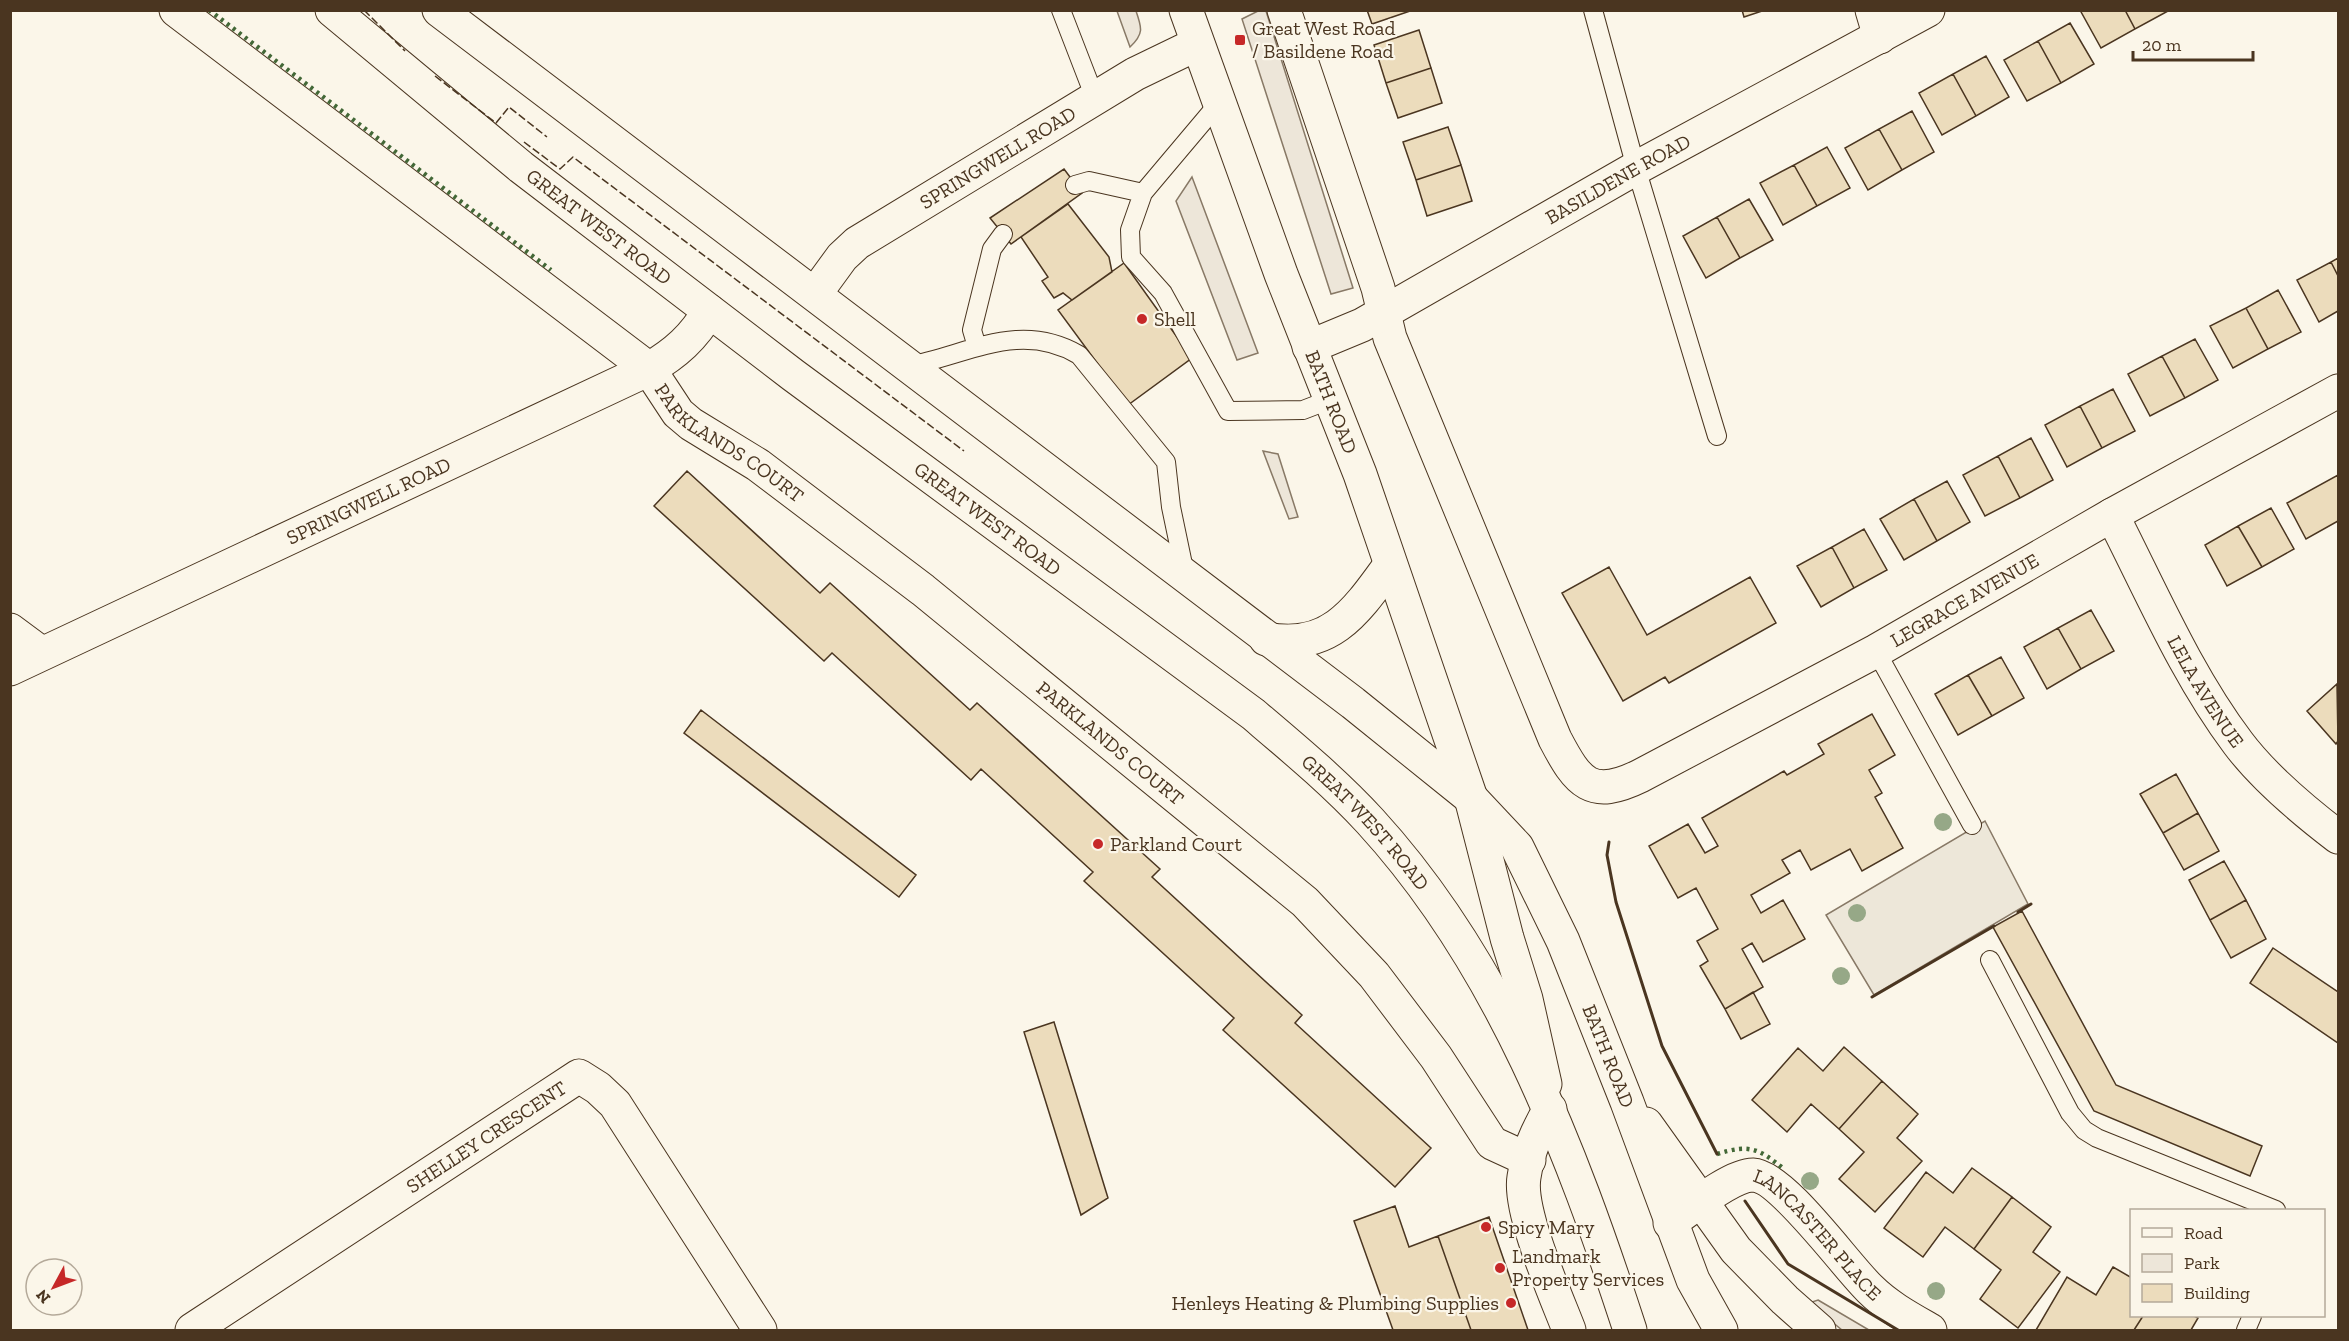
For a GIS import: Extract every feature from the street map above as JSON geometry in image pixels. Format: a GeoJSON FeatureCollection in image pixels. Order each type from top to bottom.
{"type":"FeatureCollection","features":[{"type":"Feature","properties":{"kind":"main road"},"geometry":{"type":"LineString","coordinates":[[176,10],[649,369]]}},
{"type":"Feature","properties":{"kind":"main road","name":"GREAT WEST ROAD"},"geometry":{"type":"LineString","coordinates":[[332,10],[499,150],[710,311],[1253,714],[1315,767],[1371,822],[1453,927],[1522,1049],[1550,1109]]}},
{"type":"Feature","properties":{"kind":"main road"},"geometry":{"type":"LineString","coordinates":[[439,10],[1353,703],[1472,798]]}},
{"type":"Feature","properties":{"kind":"main road","name":"BATH ROAD"},"geometry":{"type":"LineString","coordinates":[[1186,10],[1218,104],[1309,347],[1360,474],[1472,798],[1507,938],[1526,999],[1550,1109],[1630,1330]]}},
{"type":"Feature","properties":{"kind":"main road"},"geometry":{"type":"LineString","coordinates":[[1284,10],[1378,288],[1384,312]]}},
{"type":"Feature","properties":{"kind":"main road","name":"BASILDENE ROAD"},"geometry":{"type":"LineString","coordinates":[[1309,347],[1384,312],[1636,168],[1876,24],[1928,10]]}},
{"type":"Feature","properties":{"kind":"main road","name":"SPRINGWELL ROAD"},"geometry":{"type":"LineString","coordinates":[[815,294],[842,257],[857,243],[1135,74],[1197,44]]}},
{"type":"Feature","properties":{"kind":"main road","name":"SPRINGWELL ROAD"},"geometry":{"type":"LineString","coordinates":[[10,669],[369,503],[649,369],[675,353],[693,337],[710,311]]}},
{"type":"Feature","properties":{"kind":"main road","name":"LEGRACE AVENUE"},"geometry":{"type":"LineString","coordinates":[[1384,312],[1390,338],[1541,707],[1566,761],[1586,784],[1603,788],[1625,784],[1876,651],[2112,515],[2338,391]]}},
{"type":"Feature","properties":{"kind":"main road","name":"PARKLANDS COURT"},"geometry":{"type":"LineString","coordinates":[[649,369],[667,399],[691,424],[758,465],[923,590],[1305,902],[1374,975],[1436,1057],[1492,1143],[1529,1160]]}},
{"type":"Feature","properties":{"kind":"main road","name":"LELA AVENUE"},"geometry":{"type":"LineString","coordinates":[[2112,515],[2185,658],[2239,744],[2258,766],[2338,837]]}},
{"type":"Feature","properties":{"kind":"main road"},"geometry":{"type":"LineString","coordinates":[[1266,639],[1288,643],[1310,640],[1331,632],[1366,598],[1390,565]]}},
{"type":"Feature","properties":{"kind":"main road"},"geometry":{"type":"LineString","coordinates":[[10,630],[41,653]]}},
{"type":"Feature","properties":{"kind":"main road","name":"BATH ROAD"},"geometry":{"type":"LineString","coordinates":[[1472,798],[1517,847],[1563,941],[1627,1102],[1693,1280],[1721,1330]]}},
{"type":"Feature","properties":{"kind":"main road","name":"SHELLEY CRESCENT"},"geometry":{"type":"LineString","coordinates":[[192,1330],[579,1076],[598,1088],[615,1104],[760,1330]]}},
{"type":"Feature","properties":{"kind":"main road"},"geometry":{"type":"LineString","coordinates":[[1627,1102],[1653,1133],[1716,1225],[1760,1276],[1819,1330]]}},
{"type":"Feature","properties":{"kind":"main road"},"geometry":{"type":"LineString","coordinates":[[1550,1109],[1533,1138],[1523,1178],[1528,1214],[1569,1330]]}},
{"type":"Feature","properties":{"kind":"main road","name":"LANCASTER PLACE"},"geometry":{"type":"LineString","coordinates":[[1670,1222],[1736,1180],[1751,1175],[1773,1182],[1869,1288],[1897,1311],[1930,1330]]}},
{"type":"Feature","properties":{"kind":"lane"},"geometry":{"type":"LineString","coordinates":[[1060,10],[1095,98]]}},
{"type":"Feature","properties":{"kind":"lane"},"geometry":{"type":"LineString","coordinates":[[1593,10],[1636,168],[1717,436]]}},
{"type":"Feature","properties":{"kind":"lane"},"geometry":{"type":"LineString","coordinates":[[1218,104],[1143,193],[1130,230],[1131,257],[1163,293],[1228,411],[1303,410],[1329,400]]}},
{"type":"Feature","properties":{"kind":"lane"},"geometry":{"type":"LineString","coordinates":[[1075,185],[1089,181],[1143,193]]}},
{"type":"Feature","properties":{"kind":"lane"},"geometry":{"type":"LineString","coordinates":[[977,347],[972,330],[993,249],[1002,234]]}},
{"type":"Feature","properties":{"kind":"lane"},"geometry":{"type":"LineString","coordinates":[[908,366],[938,361],[1002,341],[1041,339],[1061,345],[1079,355],[1166,462],[1171,507],[1185,577]]}},
{"type":"Feature","properties":{"kind":"lane"},"geometry":{"type":"LineString","coordinates":[[1876,651],[1972,825]]}},
{"type":"Feature","properties":{"kind":"lane"},"geometry":{"type":"LineString","coordinates":[[1990,960],[2070,1113],[2084,1130],[2097,1138],[2274,1209]]}},
{"type":"Feature","properties":{"kind":"green space"},"geometry":{"type":"Polygon","coordinates":[[[1117,11],[1136,11],[1140,22],[1140,34],[1130,47],[1117,11]]]}},
{"type":"Feature","properties":{"kind":"green space"},"geometry":{"type":"Polygon","coordinates":[[[1258,11],[1266,11],[1353,288],[1331,294],[1242,19],[1258,11]]]}},
{"type":"Feature","properties":{"kind":"green space"},"geometry":{"type":"Polygon","coordinates":[[[1192,177],[1258,353],[1237,360],[1176,201],[1192,177]]]}},
{"type":"Feature","properties":{"kind":"green space"},"geometry":{"type":"Polygon","coordinates":[[[1263,451],[1278,454],[1298,517],[1289,519],[1263,451]]]}},
{"type":"Feature","properties":{"kind":"green space"},"geometry":{"type":"Polygon","coordinates":[[[1818,1300],[1869,1330],[1842,1330],[1809,1303],[1818,1300]]]}},
{"type":"Feature","properties":{"kind":"shaded area"},"geometry":{"type":"Polygon","coordinates":[[[1985,821],[2028,904],[1874,995],[1826,915],[1985,821]]]}},
{"type":"Feature","properties":{"kind":"building"},"geometry":{"type":"Polygon","coordinates":[[[1367,10],[1413,10],[1372,24],[1367,10]]]}},
{"type":"Feature","properties":{"kind":"building"},"geometry":{"type":"Polygon","coordinates":[[[1742,10],[1765,10],[1744,17],[1742,10]]]}},
{"type":"Feature","properties":{"kind":"building"},"geometry":{"type":"Polygon","coordinates":[[[2080,10],[2125,10],[2135,29],[2101,48],[2080,10]]]}},
{"type":"Feature","properties":{"kind":"building"},"geometry":{"type":"Polygon","coordinates":[[[2125,10],[2168,10],[2168,11],[2135,29],[2125,10]]]}},
{"type":"Feature","properties":{"kind":"building"},"geometry":{"type":"Polygon","coordinates":[[[2070,23],[2094,64],[2061,83],[2038,41],[2070,23]]]}},
{"type":"Feature","properties":{"kind":"building"},"geometry":{"type":"Polygon","coordinates":[[[1419,30],[1431,68],[1386,83],[1374,45],[1419,30]]]}},
{"type":"Feature","properties":{"kind":"building"},"geometry":{"type":"Polygon","coordinates":[[[2038,41],[2061,83],[2027,101],[2004,60],[2038,41]]]}},
{"type":"Feature","properties":{"kind":"building"},"geometry":{"type":"Polygon","coordinates":[[[1986,56],[2009,97],[1976,116],[1953,74],[1986,56]]]}},
{"type":"Feature","properties":{"kind":"building"},"geometry":{"type":"Polygon","coordinates":[[[1431,68],[1442,103],[1398,118],[1386,83],[1431,68]]]}},
{"type":"Feature","properties":{"kind":"building"},"geometry":{"type":"Polygon","coordinates":[[[1953,74],[1976,116],[1942,135],[1919,93],[1953,74]]]}},
{"type":"Feature","properties":{"kind":"building"},"geometry":{"type":"Polygon","coordinates":[[[1912,111],[1934,152],[1902,170],[1879,129],[1912,111]]]}},
{"type":"Feature","properties":{"kind":"building"},"geometry":{"type":"Polygon","coordinates":[[[1448,127],[1461,165],[1416,180],[1403,142],[1448,127]]]}},
{"type":"Feature","properties":{"kind":"building"},"geometry":{"type":"Polygon","coordinates":[[[1879,129],[1902,170],[1868,190],[1845,148],[1879,129]]]}},
{"type":"Feature","properties":{"kind":"building"},"geometry":{"type":"Polygon","coordinates":[[[1827,147],[1850,188],[1817,206],[1794,165],[1827,147]]]}},
{"type":"Feature","properties":{"kind":"building"},"geometry":{"type":"Polygon","coordinates":[[[1461,165],[1472,201],[1427,216],[1416,180],[1461,165]]]}},
{"type":"Feature","properties":{"kind":"building"},"geometry":{"type":"Polygon","coordinates":[[[1794,165],[1817,206],[1783,225],[1760,183],[1794,165]]]}},
{"type":"Feature","properties":{"kind":"building"},"geometry":{"type":"Polygon","coordinates":[[[1064,169],[1082,193],[1011,244],[990,218],[1064,169]]]}},
{"type":"Feature","properties":{"kind":"building"},"geometry":{"type":"Polygon","coordinates":[[[1749,199],[1773,240],[1740,258],[1717,217],[1749,199]]]}},
{"type":"Feature","properties":{"kind":"building"},"geometry":{"type":"Polygon","coordinates":[[[1068,204],[1109,257],[1112,272],[1072,300],[1063,293],[1054,298],[1042,281],[1048,277],[1021,237],[1068,204]]]}},
{"type":"Feature","properties":{"kind":"building"},"geometry":{"type":"Polygon","coordinates":[[[1717,217],[1740,258],[1706,278],[1683,236],[1717,217]]]}},
{"type":"Feature","properties":{"kind":"building"},"geometry":{"type":"Polygon","coordinates":[[[2338,258],[2338,276],[2331,262],[2338,258]]]}},
{"type":"Feature","properties":{"kind":"building"},"geometry":{"type":"Polygon","coordinates":[[[2331,262],[2338,276],[2338,311],[2319,322],[2297,280],[2331,262]]]}},
{"type":"Feature","properties":{"kind":"building"},"geometry":{"type":"Polygon","coordinates":[[[1124,263],[1192,358],[1128,405],[1058,310],[1124,263]]]}},
{"type":"Feature","properties":{"kind":"building"},"geometry":{"type":"Polygon","coordinates":[[[2278,290],[2301,332],[2268,349],[2246,308],[2278,290]]]}},
{"type":"Feature","properties":{"kind":"building"},"geometry":{"type":"Polygon","coordinates":[[[2246,308],[2268,349],[2233,368],[2210,326],[2246,308]]]}},
{"type":"Feature","properties":{"kind":"building"},"geometry":{"type":"Polygon","coordinates":[[[2195,339],[2218,380],[2185,398],[2162,356],[2195,339]]]}},
{"type":"Feature","properties":{"kind":"building"},"geometry":{"type":"Polygon","coordinates":[[[2162,356],[2185,398],[2150,416],[2128,374],[2162,356]]]}},
{"type":"Feature","properties":{"kind":"building"},"geometry":{"type":"Polygon","coordinates":[[[2113,389],[2135,431],[2102,448],[2080,406],[2113,389]]]}},
{"type":"Feature","properties":{"kind":"building"},"geometry":{"type":"Polygon","coordinates":[[[2080,406],[2102,448],[2067,467],[2045,425],[2080,406]]]}},
{"type":"Feature","properties":{"kind":"building"},"geometry":{"type":"Polygon","coordinates":[[[2031,438],[2053,480],[2020,498],[1998,456],[2031,438]]]}},
{"type":"Feature","properties":{"kind":"building"},"geometry":{"type":"Polygon","coordinates":[[[1998,456],[2020,498],[1985,516],[1963,475],[1998,456]]]}},
{"type":"Feature","properties":{"kind":"building","name":"Parkland Court"},"geometry":{"type":"Polygon","coordinates":[[[687,471],[820,593],[830,583],[970,710],[977,703],[1160,869],[1152,877],[1302,1015],[1295,1023],[1431,1148],[1395,1187],[1223,1030],[1234,1018],[1084,881],[1093,872],[981,769],[971,780],[832,653],[824,661],[654,506],[687,471]]]}},
{"type":"Feature","properties":{"kind":"building"},"geometry":{"type":"Polygon","coordinates":[[[2338,475],[2338,521],[2306,539],[2287,503],[2338,475]]]}},
{"type":"Feature","properties":{"kind":"building"},"geometry":{"type":"Polygon","coordinates":[[[1947,481],[1970,522],[1937,541],[1914,499],[1947,481]]]}},
{"type":"Feature","properties":{"kind":"building"},"geometry":{"type":"Polygon","coordinates":[[[1914,499],[1937,541],[1904,560],[1880,519],[1914,499]]]}},
{"type":"Feature","properties":{"kind":"building"},"geometry":{"type":"Polygon","coordinates":[[[2271,508],[2294,549],[2262,567],[2238,526],[2271,508]]]}},
{"type":"Feature","properties":{"kind":"building"},"geometry":{"type":"Polygon","coordinates":[[[2238,526],[2262,567],[2227,586],[2205,545],[2238,526]]]}},
{"type":"Feature","properties":{"kind":"building"},"geometry":{"type":"Polygon","coordinates":[[[1864,529],[1887,570],[1854,588],[1832,547],[1864,529]]]}},
{"type":"Feature","properties":{"kind":"building"},"geometry":{"type":"Polygon","coordinates":[[[1832,547],[1854,588],[1821,607],[1797,566],[1832,547]]]}},
{"type":"Feature","properties":{"kind":"building"},"geometry":{"type":"Polygon","coordinates":[[[1609,567],[1647,635],[1750,577],[1776,623],[1669,683],[1665,677],[1623,701],[1562,593],[1609,567]]]}},
{"type":"Feature","properties":{"kind":"building"},"geometry":{"type":"Polygon","coordinates":[[[2091,610],[2114,651],[2081,669],[2058,628],[2091,610]]]}},
{"type":"Feature","properties":{"kind":"building"},"geometry":{"type":"Polygon","coordinates":[[[2058,628],[2081,669],[2047,689],[2024,647],[2058,628]]]}},
{"type":"Feature","properties":{"kind":"building"},"geometry":{"type":"Polygon","coordinates":[[[2001,657],[2024,698],[1992,716],[1968,675],[2001,657]]]}},
{"type":"Feature","properties":{"kind":"building"},"geometry":{"type":"Polygon","coordinates":[[[1968,675],[1992,716],[1958,735],[1935,694],[1968,675]]]}},
{"type":"Feature","properties":{"kind":"building"},"geometry":{"type":"Polygon","coordinates":[[[2337,684],[2338,741],[2336,744],[2307,711],[2337,684]]]}},
{"type":"Feature","properties":{"kind":"building"},"geometry":{"type":"Polygon","coordinates":[[[701,710],[916,875],[899,897],[684,733],[701,710]]]}},
{"type":"Feature","properties":{"kind":"building"},"geometry":{"type":"Polygon","coordinates":[[[1872,714],[1895,755],[1869,770],[1882,793],[1875,797],[1903,848],[1862,871],[1850,849],[1811,870],[1800,850],[1782,860],[1790,873],[1751,895],[1761,913],[1783,900],[1805,939],[1763,962],[1752,943],[1742,949],[1763,987],[1725,1009],[1700,966],[1708,961],[1697,941],[1718,929],[1696,888],[1678,898],[1649,846],[1688,824],[1705,853],[1718,846],[1702,818],[1784,771],[1787,775],[1824,754],[1818,744],[1872,714]]]}},
{"type":"Feature","properties":{"kind":"building"},"geometry":{"type":"Polygon","coordinates":[[[2176,774],[2198,813],[2163,833],[2140,794],[2176,774]]]}},
{"type":"Feature","properties":{"kind":"building"},"geometry":{"type":"Polygon","coordinates":[[[2198,813],[2219,851],[2184,870],[2163,833],[2198,813]]]}},
{"type":"Feature","properties":{"kind":"building"},"geometry":{"type":"Polygon","coordinates":[[[2224,861],[2246,900],[2210,920],[2189,880],[2224,861]]]}},
{"type":"Feature","properties":{"kind":"building"},"geometry":{"type":"Polygon","coordinates":[[[2246,900],[2266,939],[2231,958],[2210,920],[2246,900]]]}},
{"type":"Feature","properties":{"kind":"building"},"geometry":{"type":"Polygon","coordinates":[[[2022,911],[2116,1085],[2262,1146],[2250,1176],[2094,1111],[1993,927],[2022,911]]]}},
{"type":"Feature","properties":{"kind":"building"},"geometry":{"type":"Polygon","coordinates":[[[2273,948],[2338,992],[2338,1043],[2250,983],[2273,948]]]}},
{"type":"Feature","properties":{"kind":"building"},"geometry":{"type":"Polygon","coordinates":[[[1753,992],[1770,1024],[1741,1039],[1725,1009],[1753,992]]]}},
{"type":"Feature","properties":{"kind":"building"},"geometry":{"type":"Polygon","coordinates":[[[1054,1022],[1108,1198],[1081,1215],[1024,1032],[1054,1022]]]}},
{"type":"Feature","properties":{"kind":"building"},"geometry":{"type":"Polygon","coordinates":[[[1844,1047],[1882,1081],[1839,1129],[1811,1104],[1787,1132],[1752,1100],[1798,1048],[1823,1071],[1844,1047]]]}},
{"type":"Feature","properties":{"kind":"building"},"geometry":{"type":"Polygon","coordinates":[[[1882,1081],[1918,1114],[1897,1138],[1922,1161],[1875,1212],[1839,1179],[1864,1152],[1839,1129],[1882,1081]]]}},
{"type":"Feature","properties":{"kind":"building"},"geometry":{"type":"Polygon","coordinates":[[[1972,1168],[2012,1197],[1974,1249],[1945,1227],[1923,1257],[1884,1228],[1926,1172],[1953,1193],[1972,1168]]]}},
{"type":"Feature","properties":{"kind":"building"},"geometry":{"type":"Polygon","coordinates":[[[2012,1197],[2051,1227],[2033,1252],[2060,1272],[2018,1328],[1980,1299],[2001,1270],[1974,1249],[2012,1197]]]}},
{"type":"Feature","properties":{"kind":"building"},"geometry":{"type":"Polygon","coordinates":[[[1395,1206],[1409,1247],[1438,1236],[1471,1330],[1393,1330],[1354,1221],[1395,1206]]]}},
{"type":"Feature","properties":{"kind":"building"},"geometry":{"type":"Polygon","coordinates":[[[1489,1217],[1528,1330],[1471,1330],[1438,1236],[1489,1217]]]}},
{"type":"Feature","properties":{"kind":"building"},"geometry":{"type":"Polygon","coordinates":[[[2113,1267],[2130,1277],[2130,1317],[2142,1317],[2134,1330],[2036,1330],[2067,1277],[2096,1295],[2113,1267]]]}},
{"type":"Feature","properties":{"kind":"building"},"geometry":{"type":"Polygon","coordinates":[[[2142,1317],[2198,1318],[2191,1330],[2134,1330],[2142,1317]]]}},
{"type":"Feature","properties":{"kind":"hedge"},"geometry":{"type":"LineString","coordinates":[[209,10],[551,270]]}},
{"type":"Feature","properties":{"kind":"hedge"},"geometry":{"type":"LineString","coordinates":[[1717,1154],[1738,1149],[1753,1150],[1767,1156],[1784,1169]]}},
{"type":"Feature","properties":{"kind":"fence"},"geometry":{"type":"LineString","coordinates":[[364,10],[405,51]]}},
{"type":"Feature","properties":{"kind":"fence"},"geometry":{"type":"LineString","coordinates":[[435,76],[496,123],[509,107],[547,137]]}},
{"type":"Feature","properties":{"kind":"fence"},"geometry":{"type":"LineString","coordinates":[[524,142],[560,169],[573,157],[964,451]]}},
{"type":"Feature","properties":{"kind":"wall"},"geometry":{"type":"LineString","coordinates":[[1609,842],[1607,855],[1616,902],[1662,1046],[1717,1154]]}},
{"type":"Feature","properties":{"kind":"wall"},"geometry":{"type":"LineString","coordinates":[[2018,912],[2031,904]]}},
{"type":"Feature","properties":{"kind":"wall"},"geometry":{"type":"LineString","coordinates":[[1872,997],[1994,926]]}},
{"type":"Feature","properties":{"kind":"wall"},"geometry":{"type":"LineString","coordinates":[[1745,1201],[1788,1264],[1898,1330]]}},
{"type":"Feature","properties":{"kind":"place","name":"Great West Road / Basildene Road"},"geometry":{"type":"Point","coordinates":[1240,40]}},
{"type":"Feature","properties":{"kind":"place","name":"Shell"},"geometry":{"type":"Point","coordinates":[1142,319]}},
{"type":"Feature","properties":{"kind":"place","name":"Parkland Court"},"geometry":{"type":"Point","coordinates":[1098,844]}},
{"type":"Feature","properties":{"kind":"place","name":"Spicy Mary"},"geometry":{"type":"Point","coordinates":[1486,1227]}},
{"type":"Feature","properties":{"kind":"place","name":"Landmark Property Services"},"geometry":{"type":"Point","coordinates":[1500,1268]}},
{"type":"Feature","properties":{"kind":"place","name":"Henleys Heating & Plumbing Supplies"},"geometry":{"type":"Point","coordinates":[1511,1303]}}]}
